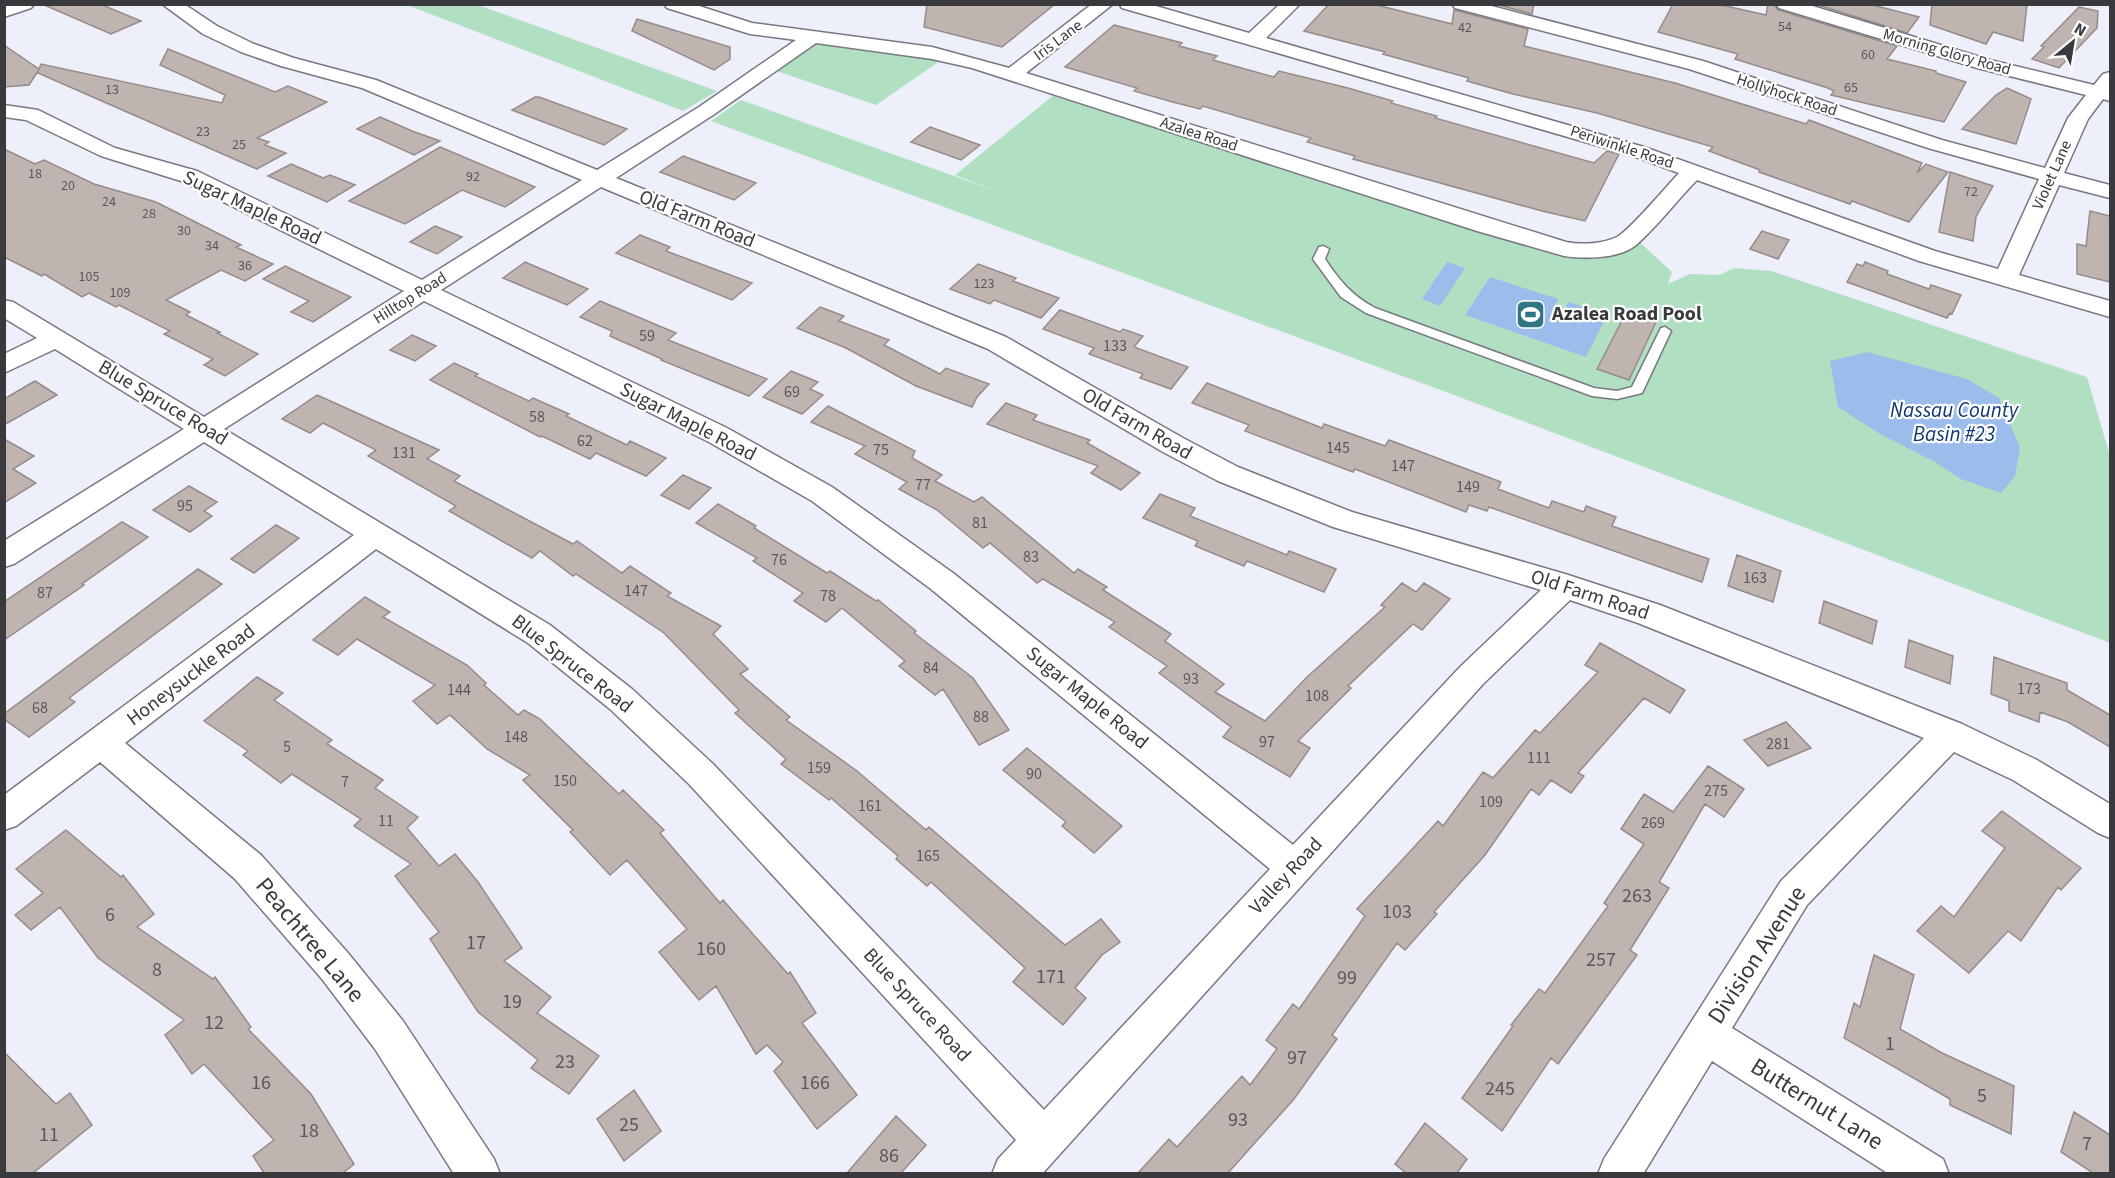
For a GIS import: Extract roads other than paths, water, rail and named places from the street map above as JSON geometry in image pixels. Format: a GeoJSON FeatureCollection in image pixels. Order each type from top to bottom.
{"type":"FeatureCollection","features":[{"type":"Feature","properties":{"kind":"street"},"geometry":{"type":"LineString","coordinates":[[4,12],[25,4]]}},
{"type":"Feature","properties":{"kind":"street","name":"Old Farm Road"},"geometry":{"type":"LineString","coordinates":[[171,4],[211,31],[249,47],[287,62],[369,84],[997,343],[1173,445],[1228,474],[1343,520],[1565,585],[1649,614],[1950,734],[2025,770],[2110,822]]}},
{"type":"Feature","properties":{"kind":"street","name":"Azalea Road"},"geometry":{"type":"LineString","coordinates":[[673,4],[750,28],[932,53],[1012,75],[1542,244],[1571,250],[1598,250],[1627,241],[1693,171]]}},
{"type":"Feature","properties":{"kind":"street","name":"Iris Lane"},"geometry":{"type":"LineString","coordinates":[[1012,75],[1104,4]]}},
{"type":"Feature","properties":{"kind":"street","name":"Periwinkle Road"},"geometry":{"type":"LineString","coordinates":[[1128,4],[1588,135],[1872,237],[2110,309]]}},
{"type":"Feature","properties":{"kind":"street"},"geometry":{"type":"LineString","coordinates":[[1252,40],[1291,4]]}},
{"type":"Feature","properties":{"kind":"street","name":"Morning Glory Road"},"geometry":{"type":"LineString","coordinates":[[1785,4],[1984,64],[2106,88]]}},
{"type":"Feature","properties":{"kind":"street","name":"Hollyhock Road"},"geometry":{"type":"LineString","coordinates":[[1473,6],[1696,65],[1935,144],[2110,192]]}},
{"type":"Feature","properties":{"kind":"street","name":"Hilltop Road"},"geometry":{"type":"LineString","coordinates":[[4,556],[706,111],[812,37]]}},
{"type":"Feature","properties":{"kind":"street","name":"Violet Lane"},"geometry":{"type":"LineString","coordinates":[[2005,279],[2078,118],[2106,88]]}},
{"type":"Feature","properties":{"kind":"street","name":"Sugar Maple Road"},"geometry":{"type":"LineString","coordinates":[[4,111],[31,114],[108,152],[189,176],[718,435],[822,494],[942,581],[1294,867]]}},
{"type":"Feature","properties":{"kind":"street","name":"Blue Spruce Road"},"geometry":{"type":"LineString","coordinates":[[4,307],[539,634],[621,699],[701,774],[1044,1140]]}},
{"type":"Feature","properties":{"kind":"street"},"geometry":{"type":"LineString","coordinates":[[4,365],[56,338]]}},
{"type":"Feature","properties":{"kind":"street","name":"Honeysuckle Road"},"geometry":{"type":"LineString","coordinates":[[4,815],[284,606],[376,533]]}},
{"type":"Feature","properties":{"kind":"street","name":"Valley Road"},"geometry":{"type":"LineString","coordinates":[[1013,1173],[1472,675],[1565,585]]}},
{"type":"Feature","properties":{"kind":"street","name":"Division Avenue"},"geometry":{"type":"LineString","coordinates":[[1619,1173],[1794,893],[1950,734]]}},
{"type":"Feature","properties":{"kind":"street","name":"Peachtree Lane"},"geometry":{"type":"LineString","coordinates":[[101,742],[248,867],[335,966],[389,1035],[479,1173]]}},
{"type":"Feature","properties":{"kind":"street","name":"Butternut Lane"},"geometry":{"type":"LineString","coordinates":[[1705,1034],[1928,1173]]}},
{"type":"Feature","properties":{"kind":"lane"},"geometry":{"type":"LineString","coordinates":[[1323,249],[1318,259],[1337,287],[1353,302],[1383,317],[1592,392],[1617,395],[1637,390],[1665,331]]}},
{"type":"Feature","properties":{"kind":"water"},"geometry":{"type":"Polygon","coordinates":[[[1447,262],[1465,268],[1440,306],[1422,299],[1447,262]]]}},
{"type":"Feature","properties":{"kind":"water"},"geometry":{"type":"Polygon","coordinates":[[[1490,277],[1558,299],[1555,306],[1564,310],[1569,302],[1607,315],[1586,357],[1465,315],[1490,277]]]}},
{"type":"Feature","properties":{"kind":"water","name":"Nassau County Basin #23"},"geometry":{"type":"Polygon","coordinates":[[[1867,352],[1967,379],[1999,398],[2020,448],[2015,476],[2001,493],[1961,479],[1935,462],[1880,434],[1838,407],[1830,361],[1867,352]]]}},
{"type":"Feature","properties":{"kind":"place","name":"Azalea Road Pool"},"geometry":{"type":"Point","coordinates":[1531,314]}}]}
